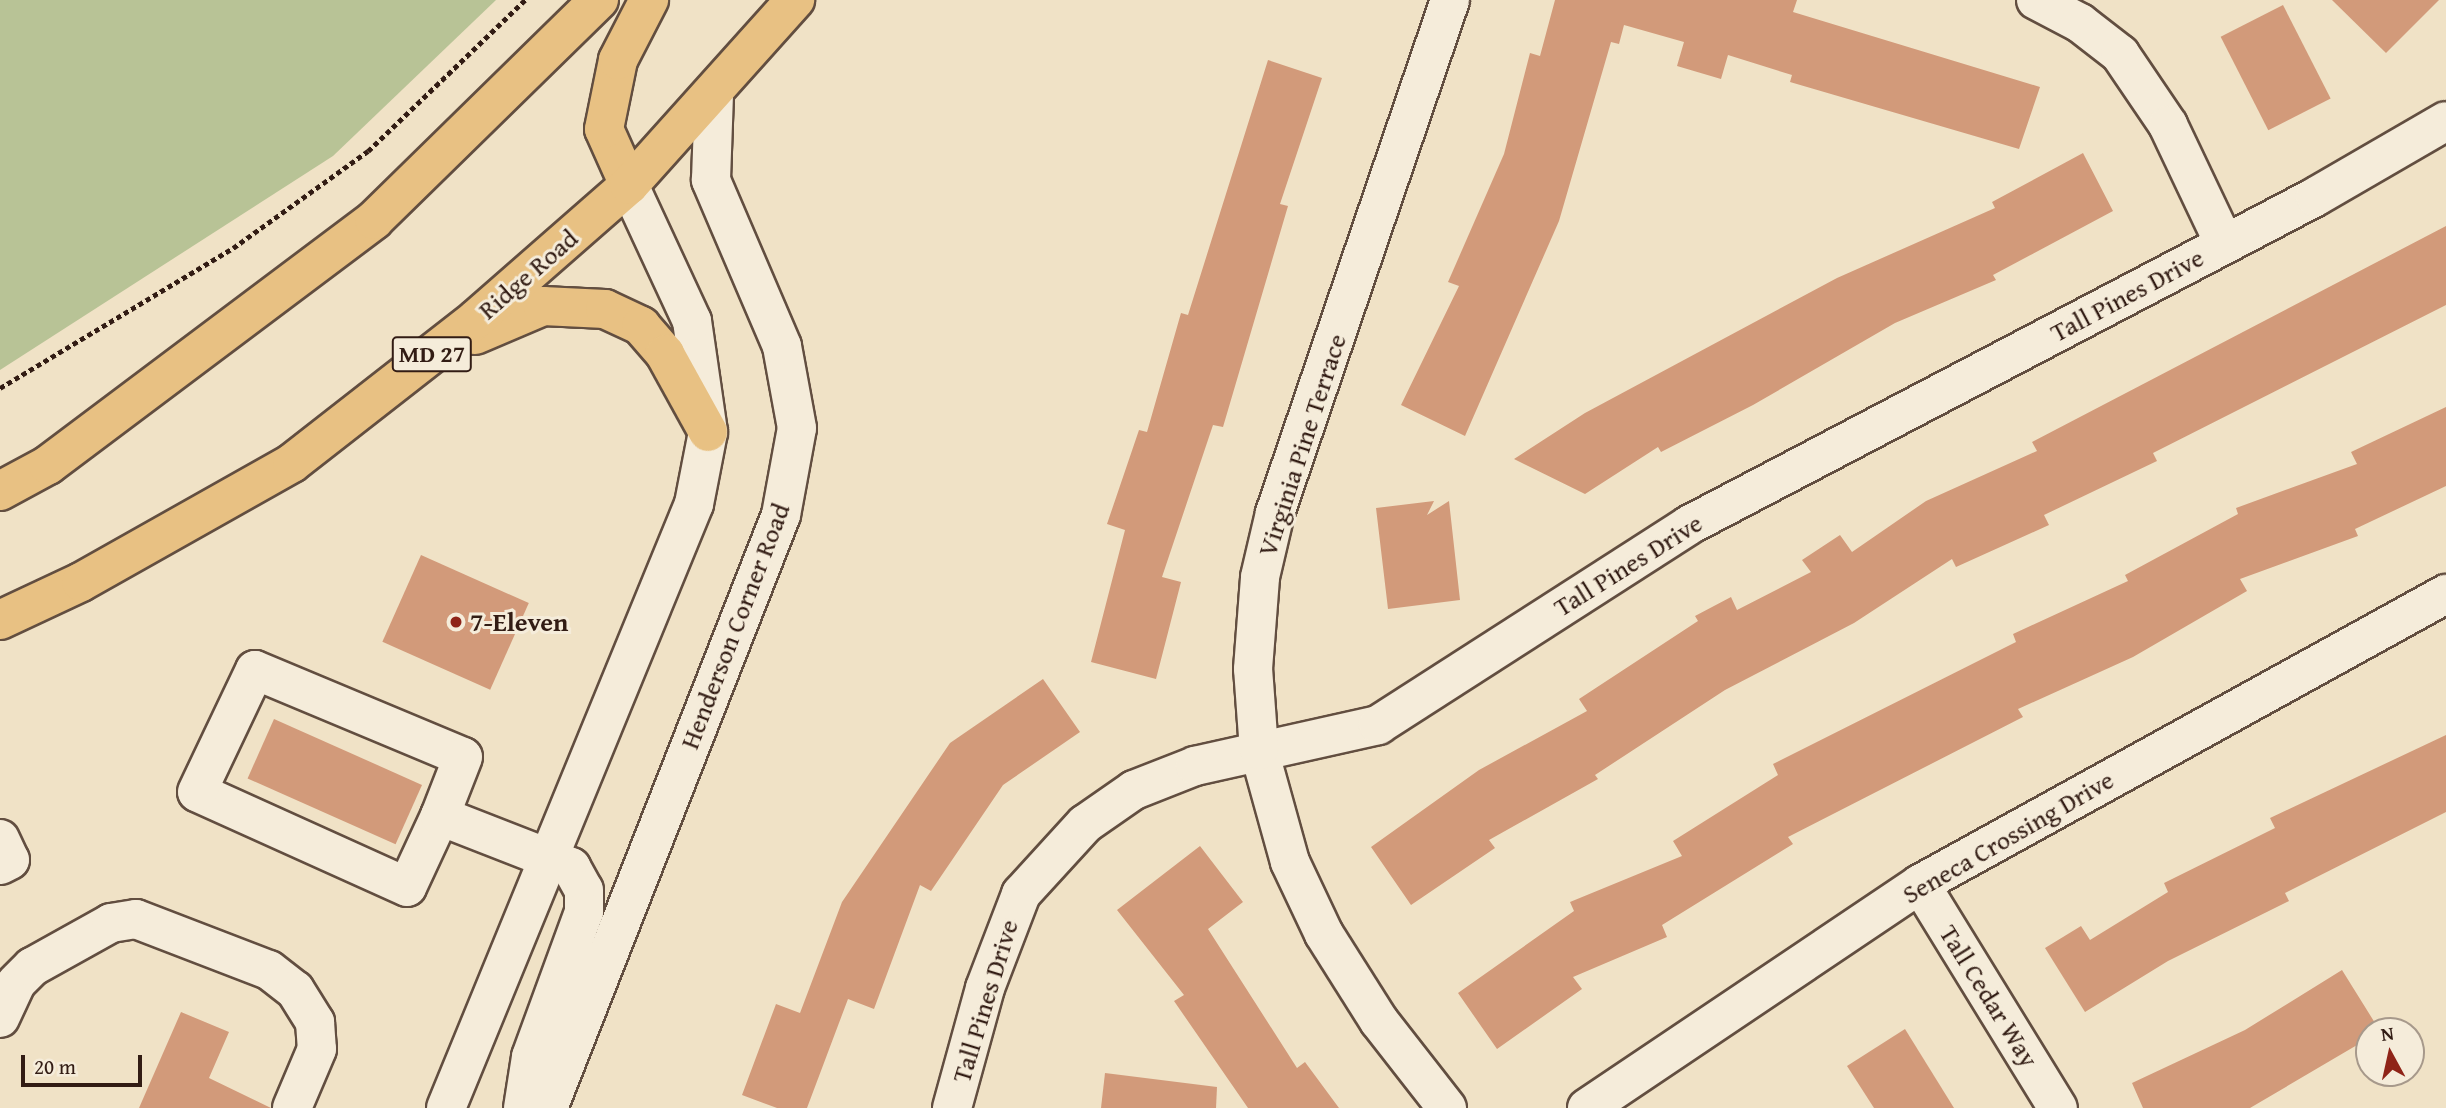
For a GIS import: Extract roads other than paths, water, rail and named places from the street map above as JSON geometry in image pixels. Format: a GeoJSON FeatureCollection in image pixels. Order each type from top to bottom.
{"type":"FeatureCollection","features":[{"type":"Feature","properties":{"kind":"highway"},"geometry":{"type":"LineString","coordinates":[[0,491],[48,465],[374,220],[598,0]]}},
{"type":"Feature","properties":{"kind":"highway"},"geometry":{"type":"LineString","coordinates":[[629,185],[604,129],[618,60],[649,0]]}},
{"type":"Feature","properties":{"kind":"highway","name":"Ridge Road"},"geometry":{"type":"LineString","coordinates":[[0,620],[81,582],[292,464],[434,352],[629,185],[795,0]]}},
{"type":"Feature","properties":{"kind":"highway"},"geometry":{"type":"LineString","coordinates":[[434,352],[542,306],[605,309],[641,326],[657,345],[708,432]]}},
{"type":"Feature","properties":{"kind":"street","name":"Virginia Pine Terrace"},"geometry":{"type":"LineString","coordinates":[[1447,1108],[1379,1021],[1324,934],[1290,862],[1259,750],[1253,669],[1260,577],[1275,513],[1450,0]]}},
{"type":"Feature","properties":{"kind":"street"},"geometry":{"type":"LineString","coordinates":[[2036,0],[2080,23],[2120,54],[2168,125],[2224,243]]}},
{"type":"Feature","properties":{"kind":"street","name":"Henderson Corner Road"},"geometry":{"type":"LineString","coordinates":[[548,1108],[781,515],[797,428],[782,346],[711,180],[714,93]]}},
{"type":"Feature","properties":{"kind":"street","name":"Tall Pines Drive"},"geometry":{"type":"LineString","coordinates":[[952,1108],[1004,931],[1049,858],[1134,790],[1195,766],[1378,725],[1689,525],[2224,243],[2446,121]]}},
{"type":"Feature","properties":{"kind":"street"},"geometry":{"type":"LineString","coordinates":[[446,1108],[694,504],[708,432],[692,321],[629,185]]}},
{"type":"Feature","properties":{"kind":"street","name":"Seneca Crossing Drive"},"geometry":{"type":"LineString","coordinates":[[1587,1108],[1920,884],[2446,594]]}},
{"type":"Feature","properties":{"kind":"street"},"geometry":{"type":"LineString","coordinates":[[255,670],[463,757],[440,816],[407,887],[197,792],[255,670]]}},
{"type":"Feature","properties":{"kind":"street"},"geometry":{"type":"LineString","coordinates":[[440,816],[571,867],[584,890],[584,912],[531,1056],[523,1108]]}},
{"type":"Feature","properties":{"kind":"street","name":"Tall Cedar Way"},"geometry":{"type":"LineString","coordinates":[[1920,884],[2058,1108]]}},
{"type":"Feature","properties":{"kind":"street"},"geometry":{"type":"LineString","coordinates":[[0,1018],[16,984],[32,967],[111,923],[136,919],[269,970],[295,990],[315,1022],[317,1049],[292,1108]]}},
{"type":"Feature","properties":{"kind":"place","name":"7-Eleven"},"geometry":{"type":"Point","coordinates":[456,622]}}]}
